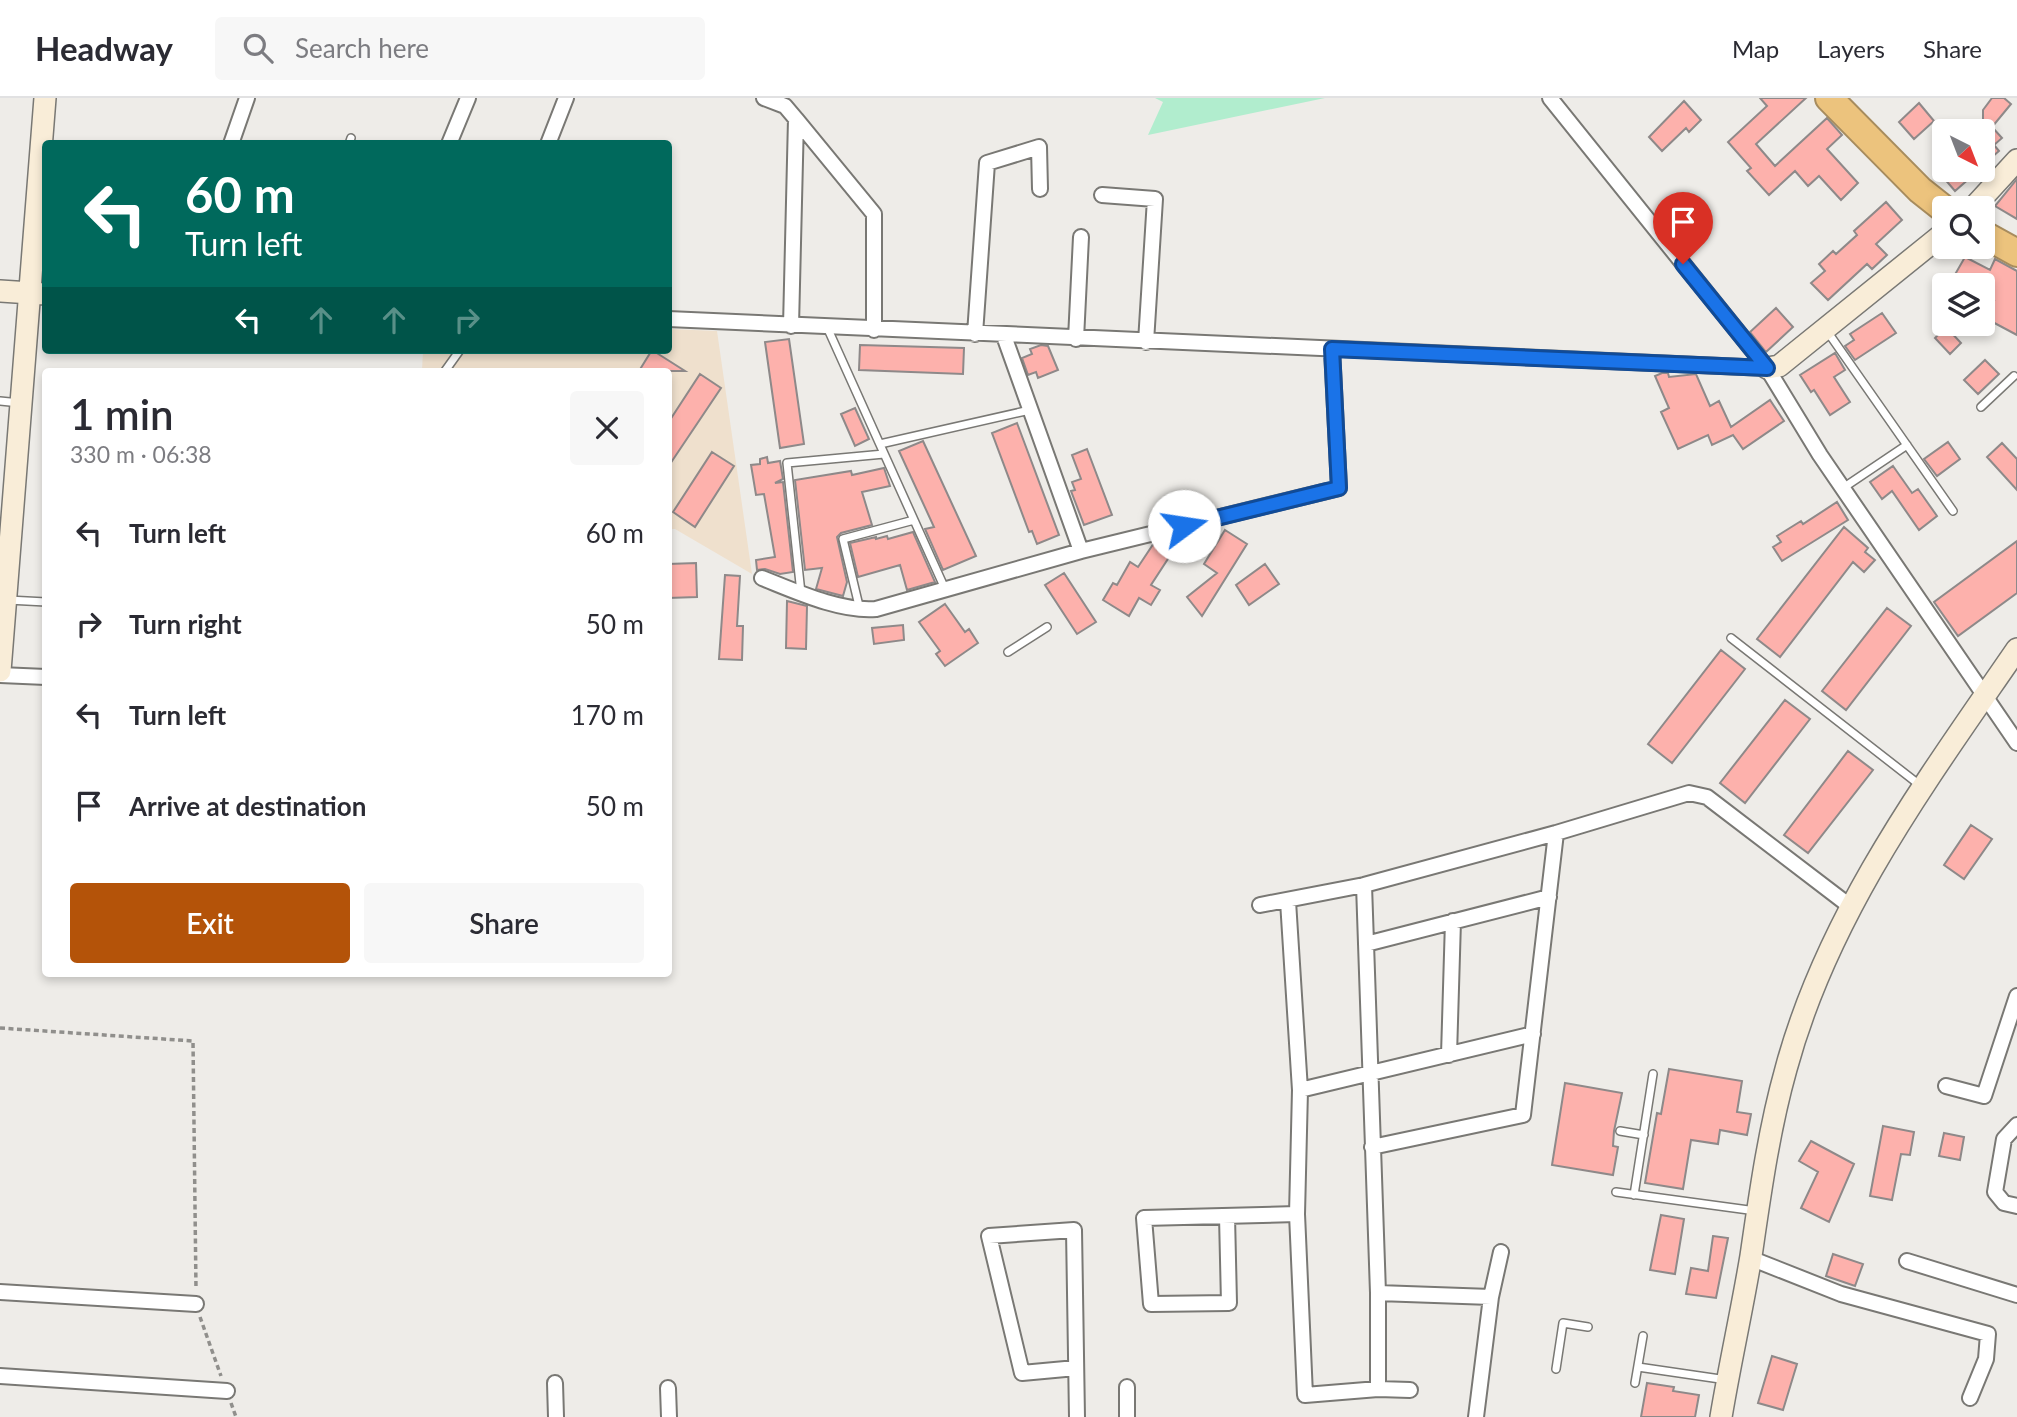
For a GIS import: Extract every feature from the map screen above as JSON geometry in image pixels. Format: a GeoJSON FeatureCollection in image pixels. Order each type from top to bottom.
{"type":"FeatureCollection","features":[{"type":"Feature","properties":{"kind":"highway"},"geometry":{"type":"LineString","coordinates":[[1829,98],[1932,200]]}},
{"type":"Feature","properties":{"kind":"highway"},"geometry":{"type":"LineString","coordinates":[[1995,241],[2017,253]]}},
{"type":"Feature","properties":{"kind":"street"},"geometry":{"type":"LineString","coordinates":[[44,140],[45,98]]}},
{"type":"Feature","properties":{"kind":"street"},"geometry":{"type":"LineString","coordinates":[[232,140],[247,98]]}},
{"type":"Feature","properties":{"kind":"street"},"geometry":{"type":"LineString","coordinates":[[451,140],[468,98]]}},
{"type":"Feature","properties":{"kind":"street"},"geometry":{"type":"LineString","coordinates":[[550,140],[566,98]]}},
{"type":"Feature","properties":{"kind":"street"},"geometry":{"type":"LineString","coordinates":[[764,98],[785,106],[874,214],[874,330]]}},
{"type":"Feature","properties":{"kind":"street"},"geometry":{"type":"LineString","coordinates":[[1550,98],[1767,368],[1843,489],[2017,743]]}},
{"type":"Feature","properties":{"kind":"street"},"geometry":{"type":"LineString","coordinates":[[792,326],[796,120]]}},
{"type":"Feature","properties":{"kind":"street"},"geometry":{"type":"LineString","coordinates":[[975,334],[987,163],[1039,148],[1040,189]]}},
{"type":"Feature","properties":{"kind":"street"},"geometry":{"type":"LineString","coordinates":[[1984,196],[2017,160]]}},
{"type":"Feature","properties":{"kind":"street"},"geometry":{"type":"LineString","coordinates":[[42,182],[38,294],[22,403],[0,673],[42,677]]}},
{"type":"Feature","properties":{"kind":"street"},"geometry":{"type":"LineString","coordinates":[[1102,195],[1155,199],[1146,342]]}},
{"type":"Feature","properties":{"kind":"street"},"geometry":{"type":"LineString","coordinates":[[1076,339],[1081,237]]}},
{"type":"Feature","properties":{"kind":"street"},"geometry":{"type":"LineString","coordinates":[[672,319],[1767,368],[1780,366],[1932,242]]}},
{"type":"Feature","properties":{"kind":"street"},"geometry":{"type":"LineString","coordinates":[[0,291],[38,294]]}},
{"type":"Feature","properties":{"kind":"street"},"geometry":{"type":"LineString","coordinates":[[1004,336],[1081,551]]}},
{"type":"Feature","properties":{"kind":"street"},"geometry":{"type":"LineString","coordinates":[[762,578],[801,594],[860,611],[876,610],[1081,551],[1339,488],[1332,349]]}},
{"type":"Feature","properties":{"kind":"street"},"geometry":{"type":"LineString","coordinates":[[1721,1417],[1757,1211],[1786,1069],[1812,993],[1851,907],[1899,824],[2017,649]]}},
{"type":"Feature","properties":{"kind":"street"},"geometry":{"type":"LineString","coordinates":[[1260,905],[1364,885],[1556,833],[1689,793],[1707,797],[1851,907]]}},
{"type":"Feature","properties":{"kind":"street"},"geometry":{"type":"LineString","coordinates":[[1372,1147],[1523,1115],[1556,833]]}},
{"type":"Feature","properties":{"kind":"street"},"geometry":{"type":"LineString","coordinates":[[1364,885],[1378,1293],[1378,1389]]}},
{"type":"Feature","properties":{"kind":"street"},"geometry":{"type":"LineString","coordinates":[[1366,944],[1549,897]]}},
{"type":"Feature","properties":{"kind":"street"},"geometry":{"type":"LineString","coordinates":[[1288,901],[1300,1090],[1297,1214],[1305,1395],[1378,1389],[1410,1390]]}},
{"type":"Feature","properties":{"kind":"street"},"geometry":{"type":"LineString","coordinates":[[1449,1055],[1453,921]]}},
{"type":"Feature","properties":{"kind":"street"},"geometry":{"type":"LineString","coordinates":[[1946,1086],[1984,1096],[2012,1031],[2017,996]]}},
{"type":"Feature","properties":{"kind":"street"},"geometry":{"type":"LineString","coordinates":[[1300,1090],[1533,1034]]}},
{"type":"Feature","properties":{"kind":"street"},"geometry":{"type":"LineString","coordinates":[[2017,1125],[2004,1139],[1995,1192],[2004,1203],[2017,1206]]}},
{"type":"Feature","properties":{"kind":"street"},"geometry":{"type":"LineString","coordinates":[[1227,1216],[1229,1303],[1151,1304],[1144,1218],[1297,1214]]}},
{"type":"Feature","properties":{"kind":"street"},"geometry":{"type":"LineString","coordinates":[[1076,1368],[1022,1373],[989,1236],[1074,1230],[1077,1417]]}},
{"type":"Feature","properties":{"kind":"street"},"geometry":{"type":"LineString","coordinates":[[1476,1417],[1491,1297],[1502,1252]]}},
{"type":"Feature","properties":{"kind":"street"},"geometry":{"type":"LineString","coordinates":[[1750,1258],[1841,1294],[1988,1334],[1986,1359],[1970,1398]]}},
{"type":"Feature","properties":{"kind":"street"},"geometry":{"type":"LineString","coordinates":[[1907,1261],[2017,1295]]}},
{"type":"Feature","properties":{"kind":"street"},"geometry":{"type":"LineString","coordinates":[[0,1292],[196,1304]]}},
{"type":"Feature","properties":{"kind":"street"},"geometry":{"type":"LineString","coordinates":[[1378,1293],[1491,1297]]}},
{"type":"Feature","properties":{"kind":"street"},"geometry":{"type":"LineString","coordinates":[[0,1376],[227,1391]]}},
{"type":"Feature","properties":{"kind":"street"},"geometry":{"type":"LineString","coordinates":[[555,1383],[556,1417]]}},
{"type":"Feature","properties":{"kind":"street"},"geometry":{"type":"LineString","coordinates":[[1127,1387],[1127,1417]]}},
{"type":"Feature","properties":{"kind":"street"},"geometry":{"type":"LineString","coordinates":[[668,1388],[669,1417]]}},
{"type":"Feature","properties":{"kind":"lane"},"geometry":{"type":"LineString","coordinates":[[827,327],[946,591]]}},
{"type":"Feature","properties":{"kind":"lane"},"geometry":{"type":"LineString","coordinates":[[1825,327],[1952,511]]}},
{"type":"Feature","properties":{"kind":"lane"},"geometry":{"type":"LineString","coordinates":[[1981,407],[2014,376]]}},
{"type":"Feature","properties":{"kind":"lane"},"geometry":{"type":"LineString","coordinates":[[0,401],[22,403]]}},
{"type":"Feature","properties":{"kind":"lane"},"geometry":{"type":"LineString","coordinates":[[880,444],[1030,410]]}},
{"type":"Feature","properties":{"kind":"lane"},"geometry":{"type":"LineString","coordinates":[[1843,489],[1907,445]]}},
{"type":"Feature","properties":{"kind":"lane"},"geometry":{"type":"LineString","coordinates":[[801,594],[787,463],[884,454]]}},
{"type":"Feature","properties":{"kind":"lane"},"geometry":{"type":"LineString","coordinates":[[860,611],[843,539],[914,520]]}},
{"type":"Feature","properties":{"kind":"lane"},"geometry":{"type":"LineString","coordinates":[[6,600],[42,602]]}},
{"type":"Feature","properties":{"kind":"lane"},"geometry":{"type":"LineString","coordinates":[[1008,652],[1047,627]]}},
{"type":"Feature","properties":{"kind":"lane"},"geometry":{"type":"LineString","coordinates":[[1731,638],[1923,787]]}},
{"type":"Feature","properties":{"kind":"lane"},"geometry":{"type":"LineString","coordinates":[[1634,1195],[1653,1074]]}},
{"type":"Feature","properties":{"kind":"lane"},"geometry":{"type":"LineString","coordinates":[[1620,1131],[1644,1135]]}},
{"type":"Feature","properties":{"kind":"lane"},"geometry":{"type":"LineString","coordinates":[[1616,1192],[1757,1211]]}},
{"type":"Feature","properties":{"kind":"lane"},"geometry":{"type":"LineString","coordinates":[[1556,1369],[1563,1323],[1588,1327]]}},
{"type":"Feature","properties":{"kind":"lane"},"geometry":{"type":"LineString","coordinates":[[1635,1383],[1643,1336]]}},
{"type":"Feature","properties":{"kind":"lane"},"geometry":{"type":"LineString","coordinates":[[1638,1367],[1727,1380]]}},
{"type":"Feature","properties":{"kind":"path"},"geometry":{"type":"LineString","coordinates":[[0,1028],[193,1041],[196,1304],[236,1417]]}},
{"type":"Feature","properties":{"kind":"shaded area"},"geometry":{"type":"Polygon","coordinates":[[[672,329],[717,331],[752,574],[672,529],[672,368],[422,368],[423,354],[672,354],[672,329]]]}},
{"type":"Feature","properties":{"kind":"green space"},"geometry":{"type":"Polygon","coordinates":[[[1155,98],[1325,98],[1148,135],[1163,102],[1155,98]]]}},
{"type":"Feature","properties":{"kind":"building"},"geometry":{"type":"Polygon","coordinates":[[[1760,98],[1806,98],[1756,144],[1775,166],[1827,118],[1842,135],[1827,149],[1858,183],[1841,200],[1819,176],[1808,186],[1795,171],[1769,195],[1747,171],[1751,168],[1728,142],[1767,106],[1760,98]]]}},
{"type":"Feature","properties":{"kind":"building"},"geometry":{"type":"Polygon","coordinates":[[[1992,98],[2004,98],[2011,104],[1995,123],[1995,119],[1983,119],[1983,110],[1992,98]]]}},
{"type":"Feature","properties":{"kind":"building"},"geometry":{"type":"Polygon","coordinates":[[[1684,101],[1701,120],[1689,132],[1686,128],[1662,151],[1649,137],[1684,101]]]}},
{"type":"Feature","properties":{"kind":"building"},"geometry":{"type":"Polygon","coordinates":[[[1919,103],[1932,119],[1932,123],[1914,139],[1899,122],[1919,103]]]}},
{"type":"Feature","properties":{"kind":"building"},"geometry":{"type":"Polygon","coordinates":[[[1995,130],[2002,138],[1995,144],[1995,130]]]}},
{"type":"Feature","properties":{"kind":"building"},"geometry":{"type":"Polygon","coordinates":[[[2017,179],[2017,219],[1995,206],[2017,179]]]}},
{"type":"Feature","properties":{"kind":"building"},"geometry":{"type":"Polygon","coordinates":[[[1947,182],[1965,182],[1955,191],[1947,182]]]}},
{"type":"Feature","properties":{"kind":"building"},"geometry":{"type":"Polygon","coordinates":[[[1886,202],[1902,220],[1876,244],[1887,255],[1872,269],[1867,264],[1828,300],[1811,283],[1825,271],[1819,264],[1833,251],[1836,254],[1857,235],[1854,231],[1886,202]]]}},
{"type":"Feature","properties":{"kind":"building"},"geometry":{"type":"Polygon","coordinates":[[[1964,259],[1990,270],[1995,259],[2017,271],[2017,335],[1995,323],[1995,273],[1956,273],[1964,259]]]}},
{"type":"Feature","properties":{"kind":"building"},"geometry":{"type":"Polygon","coordinates":[[[1776,308],[1793,327],[1766,352],[1750,332],[1776,308]]]}},
{"type":"Feature","properties":{"kind":"building"},"geometry":{"type":"Polygon","coordinates":[[[1882,313],[1896,333],[1855,360],[1845,346],[1854,340],[1850,334],[1882,313]]]}},
{"type":"Feature","properties":{"kind":"building"},"geometry":{"type":"Polygon","coordinates":[[[1954,336],[1961,343],[1950,354],[1935,338],[1954,336]]]}},
{"type":"Feature","properties":{"kind":"building"},"geometry":{"type":"Polygon","coordinates":[[[789,339],[804,444],[780,448],[765,342],[789,339]]]}},
{"type":"Feature","properties":{"kind":"building"},"geometry":{"type":"Polygon","coordinates":[[[860,345],[964,348],[963,374],[859,370],[860,345]]]}},
{"type":"Feature","properties":{"kind":"building"},"geometry":{"type":"Polygon","coordinates":[[[1041,345],[1048,346],[1058,370],[1038,378],[1036,372],[1028,375],[1022,358],[1032,354],[1030,349],[1041,345]]]}},
{"type":"Feature","properties":{"kind":"building"},"geometry":{"type":"Polygon","coordinates":[[[1835,353],[1845,370],[1834,377],[1850,402],[1830,415],[1814,390],[1811,392],[1800,375],[1835,353]]]}},
{"type":"Feature","properties":{"kind":"building"},"geometry":{"type":"Polygon","coordinates":[[[650,354],[658,354],[685,371],[672,371],[672,368],[641,368],[650,354]]]}},
{"type":"Feature","properties":{"kind":"building"},"geometry":{"type":"Polygon","coordinates":[[[1985,360],[1999,374],[1978,394],[1964,380],[1985,360]]]}},
{"type":"Feature","properties":{"kind":"building"},"geometry":{"type":"Polygon","coordinates":[[[1668,373],[1669,377],[1696,374],[1710,406],[1719,401],[1731,427],[1770,400],[1784,421],[1743,449],[1733,435],[1712,445],[1708,435],[1678,449],[1661,412],[1669,408],[1655,376],[1668,373]]]}},
{"type":"Feature","properties":{"kind":"building"},"geometry":{"type":"Polygon","coordinates":[[[700,374],[721,388],[672,461],[672,417],[700,374]]]}},
{"type":"Feature","properties":{"kind":"building"},"geometry":{"type":"Polygon","coordinates":[[[855,408],[869,439],[855,446],[841,414],[855,408]]]}},
{"type":"Feature","properties":{"kind":"building"},"geometry":{"type":"Polygon","coordinates":[[[1017,423],[1059,535],[1037,544],[1032,531],[1029,532],[992,433],[1017,423]]]}},
{"type":"Feature","properties":{"kind":"building"},"geometry":{"type":"Polygon","coordinates":[[[923,441],[976,556],[943,570],[925,529],[934,527],[899,451],[923,441]]]}},
{"type":"Feature","properties":{"kind":"building"},"geometry":{"type":"Polygon","coordinates":[[[1948,442],[1960,459],[1937,476],[1924,459],[1948,442]]]}},
{"type":"Feature","properties":{"kind":"building"},"geometry":{"type":"Polygon","coordinates":[[[2002,443],[2017,459],[2017,490],[1987,457],[2002,443]]]}},
{"type":"Feature","properties":{"kind":"building"},"geometry":{"type":"Polygon","coordinates":[[[1087,449],[1112,515],[1084,525],[1071,491],[1075,490],[1072,482],[1081,479],[1072,455],[1087,449]]]}},
{"type":"Feature","properties":{"kind":"building"},"geometry":{"type":"Polygon","coordinates":[[[712,452],[734,466],[695,527],[673,512],[712,452]]]}},
{"type":"Feature","properties":{"kind":"building"},"geometry":{"type":"Polygon","coordinates":[[[767,457],[768,463],[780,461],[783,479],[775,483],[783,482],[793,572],[780,574],[765,569],[757,570],[756,560],[775,557],[764,494],[756,495],[751,465],[760,464],[760,459],[767,457]]]}},
{"type":"Feature","properties":{"kind":"building"},"geometry":{"type":"Polygon","coordinates":[[[1893,466],[1912,493],[1918,489],[1937,516],[1919,530],[1892,491],[1882,499],[1870,482],[1893,466]]]}},
{"type":"Feature","properties":{"kind":"building"},"geometry":{"type":"Polygon","coordinates":[[[884,468],[890,486],[862,492],[872,525],[841,533],[837,537],[847,582],[843,596],[816,589],[822,568],[805,570],[795,480],[851,471],[852,475],[884,468]]]}},
{"type":"Feature","properties":{"kind":"building"},"geometry":{"type":"Polygon","coordinates":[[[1837,502],[1848,520],[1782,561],[1773,547],[1781,542],[1777,536],[1801,521],[1803,524],[1837,502]]]}},
{"type":"Feature","properties":{"kind":"building"},"geometry":{"type":"Polygon","coordinates":[[[1844,527],[1868,548],[1865,552],[1875,560],[1864,572],[1853,562],[1780,657],[1757,639],[1844,527]]]}},
{"type":"Feature","properties":{"kind":"building"},"geometry":{"type":"Polygon","coordinates":[[[1225,530],[1247,544],[1202,616],[1187,597],[1217,573],[1204,564],[1225,530]]]}},
{"type":"Feature","properties":{"kind":"building"},"geometry":{"type":"Polygon","coordinates":[[[913,532],[935,582],[907,590],[900,565],[858,577],[850,543],[876,537],[887,536],[888,539],[913,532]]]}},
{"type":"Feature","properties":{"kind":"building"},"geometry":{"type":"Polygon","coordinates":[[[1163,541],[1175,548],[1151,585],[1160,590],[1151,605],[1139,598],[1129,616],[1103,600],[1113,583],[1117,585],[1130,562],[1138,567],[1154,543],[1163,541]]]}},
{"type":"Feature","properties":{"kind":"building"},"geometry":{"type":"Polygon","coordinates":[[[2017,541],[2017,593],[1958,636],[1934,602],[2017,541]]]}},
{"type":"Feature","properties":{"kind":"building"},"geometry":{"type":"Polygon","coordinates":[[[696,563],[697,597],[672,598],[672,564],[696,563]]]}},
{"type":"Feature","properties":{"kind":"building"},"geometry":{"type":"Polygon","coordinates":[[[1265,564],[1279,584],[1249,605],[1236,585],[1265,564]]]}},
{"type":"Feature","properties":{"kind":"building"},"geometry":{"type":"Polygon","coordinates":[[[1064,573],[1096,622],[1077,634],[1045,585],[1064,573]]]}},
{"type":"Feature","properties":{"kind":"building"},"geometry":{"type":"Polygon","coordinates":[[[725,575],[740,576],[737,626],[743,626],[742,660],[719,659],[725,575]]]}},
{"type":"Feature","properties":{"kind":"building"},"geometry":{"type":"Polygon","coordinates":[[[787,601],[807,606],[806,649],[786,648],[787,601]]]}},
{"type":"Feature","properties":{"kind":"building"},"geometry":{"type":"Polygon","coordinates":[[[945,604],[965,632],[969,629],[978,643],[945,666],[936,654],[940,651],[919,622],[945,604]]]}},
{"type":"Feature","properties":{"kind":"building"},"geometry":{"type":"Polygon","coordinates":[[[1887,608],[1911,626],[1846,710],[1822,691],[1887,608]]]}},
{"type":"Feature","properties":{"kind":"building"},"geometry":{"type":"Polygon","coordinates":[[[903,625],[904,640],[874,644],[872,628],[903,625]]]}},
{"type":"Feature","properties":{"kind":"building"},"geometry":{"type":"Polygon","coordinates":[[[1721,650],[1745,669],[1672,763],[1648,744],[1721,650]]]}},
{"type":"Feature","properties":{"kind":"building"},"geometry":{"type":"Polygon","coordinates":[[[1785,700],[1810,719],[1745,803],[1720,783],[1785,700]]]}},
{"type":"Feature","properties":{"kind":"building"},"geometry":{"type":"Polygon","coordinates":[[[1848,751],[1873,770],[1808,853],[1784,835],[1848,751]]]}},
{"type":"Feature","properties":{"kind":"building"},"geometry":{"type":"Polygon","coordinates":[[[1971,825],[1992,839],[1964,879],[1944,865],[1971,825]]]}},
{"type":"Feature","properties":{"kind":"building"},"geometry":{"type":"Polygon","coordinates":[[[1669,1069],[1742,1081],[1737,1112],[1751,1114],[1747,1135],[1720,1130],[1718,1144],[1691,1140],[1683,1189],[1645,1183],[1657,1113],[1661,1114],[1669,1069]]]}},
{"type":"Feature","properties":{"kind":"building"},"geometry":{"type":"Polygon","coordinates":[[[1565,1083],[1622,1093],[1614,1131],[1613,1146],[1618,1147],[1613,1175],[1552,1165],[1565,1083]]]}},
{"type":"Feature","properties":{"kind":"building"},"geometry":{"type":"Polygon","coordinates":[[[1883,1126],[1914,1132],[1910,1155],[1901,1154],[1892,1200],[1870,1196],[1883,1126]]]}},
{"type":"Feature","properties":{"kind":"building"},"geometry":{"type":"Polygon","coordinates":[[[1944,1133],[1964,1137],[1960,1160],[1939,1156],[1944,1133]]]}},
{"type":"Feature","properties":{"kind":"building"},"geometry":{"type":"Polygon","coordinates":[[[1811,1141],[1854,1164],[1829,1222],[1801,1208],[1818,1172],[1799,1161],[1811,1141]]]}},
{"type":"Feature","properties":{"kind":"building"},"geometry":{"type":"Polygon","coordinates":[[[1661,1215],[1684,1219],[1675,1274],[1650,1270],[1661,1215]]]}},
{"type":"Feature","properties":{"kind":"building"},"geometry":{"type":"Polygon","coordinates":[[[1713,1236],[1728,1238],[1716,1298],[1686,1294],[1691,1268],[1708,1271],[1713,1236]]]}},
{"type":"Feature","properties":{"kind":"building"},"geometry":{"type":"Polygon","coordinates":[[[1833,1254],[1863,1264],[1855,1286],[1826,1276],[1833,1254]]]}},
{"type":"Feature","properties":{"kind":"building"},"geometry":{"type":"Polygon","coordinates":[[[1772,1356],[1797,1364],[1783,1410],[1758,1403],[1772,1356]]]}},
{"type":"Feature","properties":{"kind":"building"},"geometry":{"type":"Polygon","coordinates":[[[1647,1383],[1674,1387],[1673,1391],[1699,1395],[1695,1417],[1641,1417],[1647,1383]]]}},
{"type":"Feature","properties":{"kind":"route"},"geometry":{"type":"LineString","coordinates":[[1184,526],[1339,488],[1332,349],[1767,368],[1683,264]]}}]}
